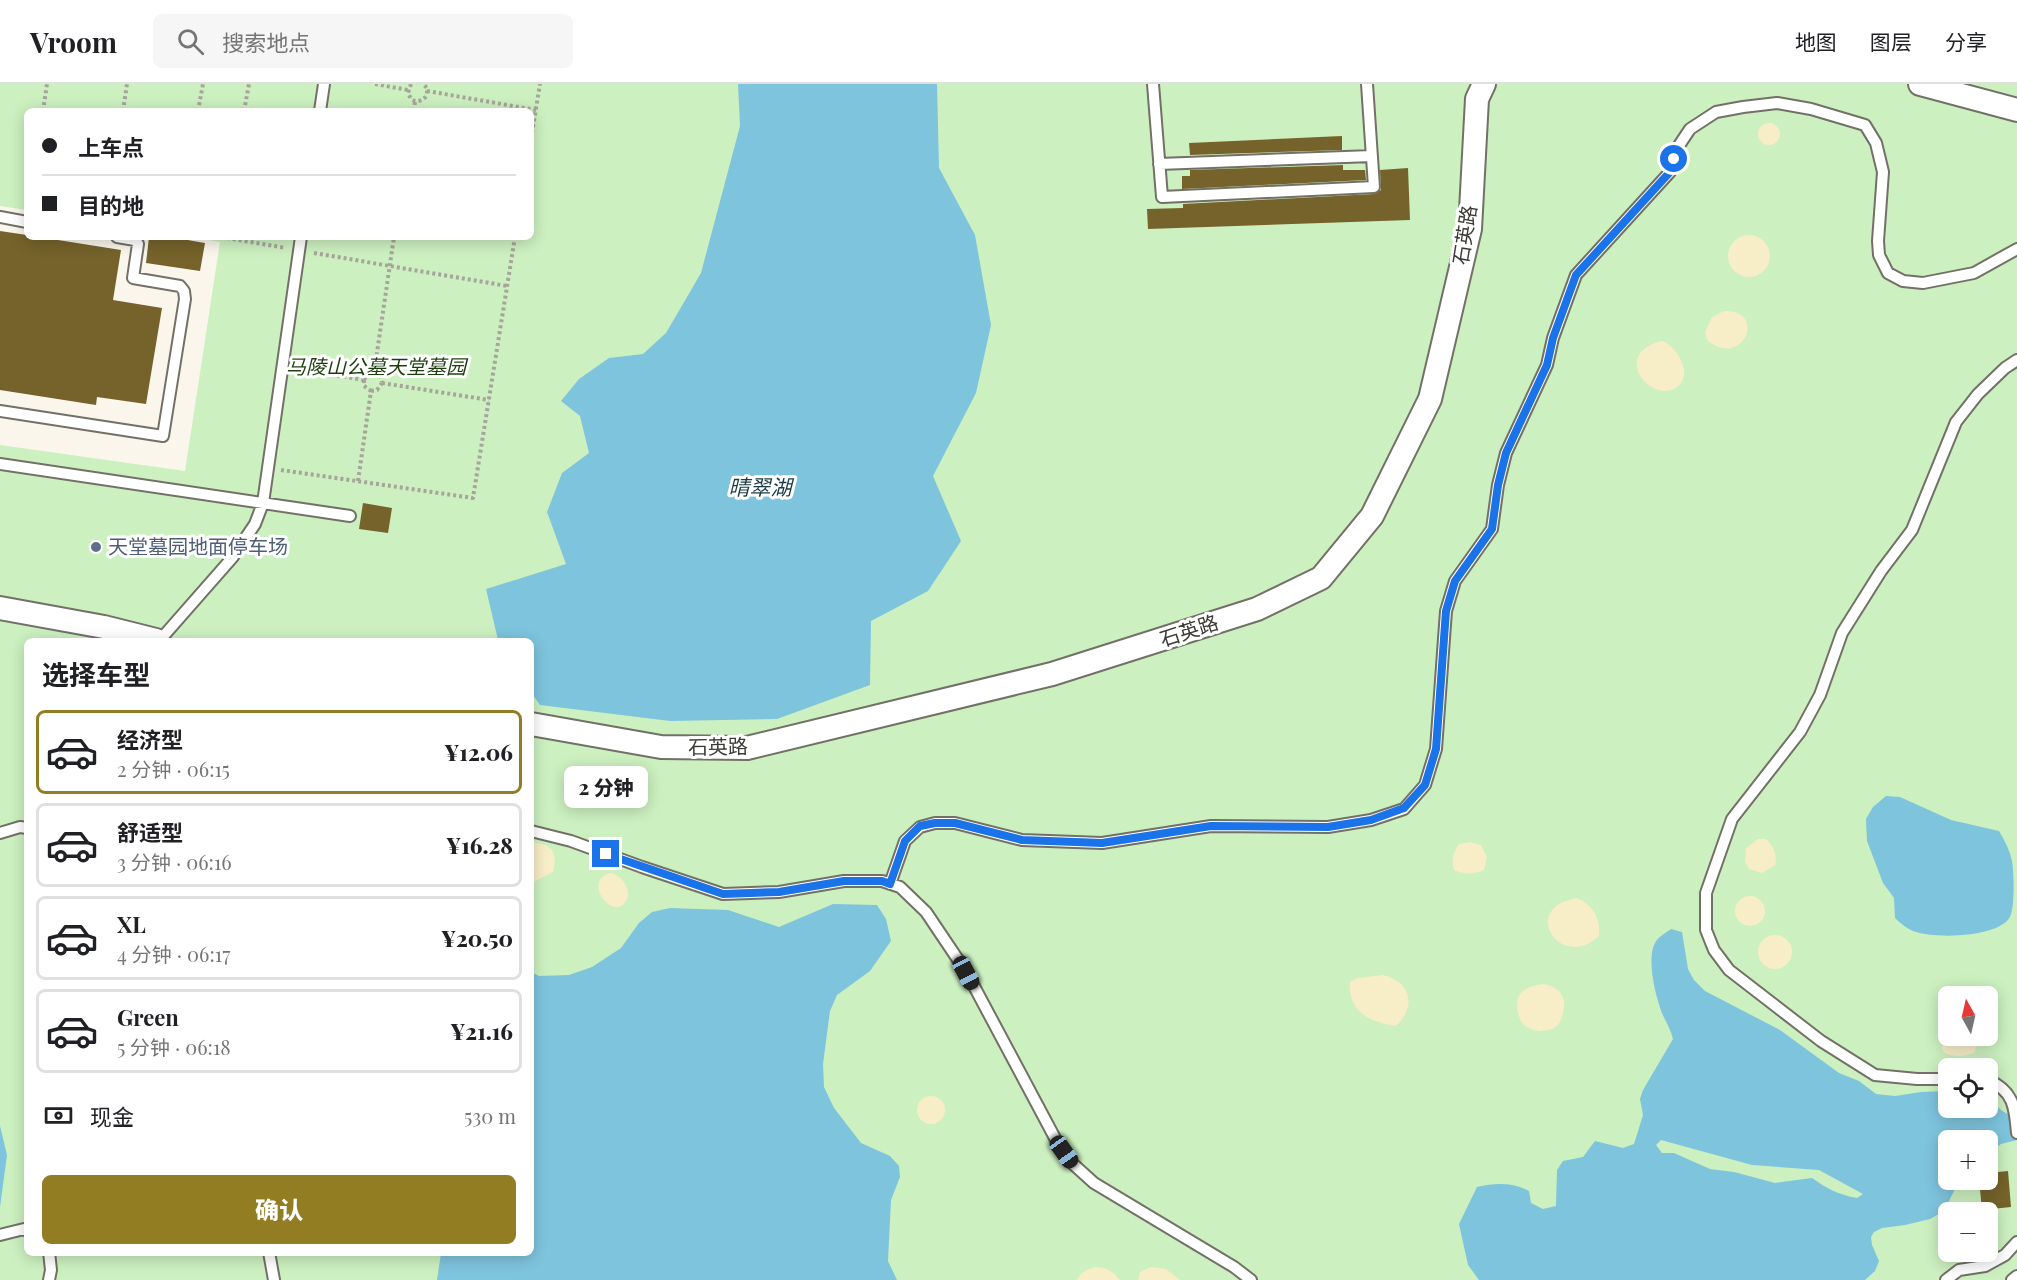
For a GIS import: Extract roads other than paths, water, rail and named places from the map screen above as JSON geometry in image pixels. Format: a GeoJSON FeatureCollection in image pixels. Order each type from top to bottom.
{"type":"FeatureCollection","features":[{"type":"Feature","properties":{"kind":"street","name":"石英路"},"geometry":{"type":"LineString","coordinates":[[534,725],[661,747],[747,748],[1052,674],[1257,609],[1321,578],[1372,516],[1430,399],[1470,229],[1477,99],[1484,84]]}},
{"type":"Feature","properties":{"kind":"street"},"geometry":{"type":"LineString","coordinates":[[1920,84],[2017,110]]}},
{"type":"Feature","properties":{"kind":"street"},"geometry":{"type":"LineString","coordinates":[[0,608],[104,627],[150,638]]}},
{"type":"Feature","properties":{"kind":"lane"},"geometry":{"type":"LineString","coordinates":[[320,108],[324,84]]}},
{"type":"Feature","properties":{"kind":"lane"},"geometry":{"type":"LineString","coordinates":[[1153,84],[1162,196],[1374,187],[1367,84]]}},
{"type":"Feature","properties":{"kind":"lane"},"geometry":{"type":"LineString","coordinates":[[890,884],[905,841],[920,826],[935,823],[955,823],[1022,840],[1102,843],[1211,826],[1328,827],[1371,820],[1404,808],[1425,785],[1436,749],[1446,611],[1455,581],[1492,529],[1498,485],[1506,453],[1547,365],[1567,295],[1576,275],[1670,172],[1678,147],[1690,129],[1716,112],[1743,106],[1777,103],[1811,109],[1865,125],[1876,143],[1883,172],[1879,255],[1888,273],[1903,281],[1923,283],[1974,273],[2017,249]]}},
{"type":"Feature","properties":{"kind":"lane"},"geometry":{"type":"LineString","coordinates":[[1159,164],[1372,156]]}},
{"type":"Feature","properties":{"kind":"lane"},"geometry":{"type":"LineString","coordinates":[[0,218],[24,222]]}},
{"type":"Feature","properties":{"kind":"lane"},"geometry":{"type":"LineString","coordinates":[[0,411],[163,436],[185,299],[184,291],[180,286],[133,278],[138,244],[135,240]]}},
{"type":"Feature","properties":{"kind":"lane"},"geometry":{"type":"LineString","coordinates":[[160,638],[232,558],[255,524],[263,503],[302,240]]}},
{"type":"Feature","properties":{"kind":"lane"},"geometry":{"type":"LineString","coordinates":[[1938,1078],[1875,1075],[1821,1041],[1729,970],[1714,950],[1706,930],[1706,893],[1732,819],[1800,732],[1820,695],[1842,633],[1881,571],[1912,530],[1956,422],[1978,394],[2005,368],[2017,360]]}},
{"type":"Feature","properties":{"kind":"lane"},"geometry":{"type":"LineString","coordinates":[[0,464],[350,516]]}},
{"type":"Feature","properties":{"kind":"lane"},"geometry":{"type":"LineString","coordinates":[[0,833],[24,828]]}},
{"type":"Feature","properties":{"kind":"lane"},"geometry":{"type":"LineString","coordinates":[[534,832],[571,841],[723,894],[779,892],[844,881],[882,881],[900,887],[926,912],[966,973],[1056,1140],[1073,1164],[1094,1183],[1234,1267],[1251,1280]]}},
{"type":"Feature","properties":{"kind":"lane"},"geometry":{"type":"LineString","coordinates":[[1998,1086],[2006,1091],[2015,1107],[2017,1133]]}},
{"type":"Feature","properties":{"kind":"lane"},"geometry":{"type":"LineString","coordinates":[[0,1235],[24,1229]]}},
{"type":"Feature","properties":{"kind":"lane"},"geometry":{"type":"LineString","coordinates":[[1946,1280],[1959,1270],[1985,1266],[2005,1255],[2017,1242]]}},
{"type":"Feature","properties":{"kind":"lane"},"geometry":{"type":"LineString","coordinates":[[49,1256],[49,1280]]}},
{"type":"Feature","properties":{"kind":"lane"},"geometry":{"type":"LineString","coordinates":[[270,1256],[274,1280]]}},
{"type":"Feature","properties":{"kind":"lane"},"geometry":{"type":"LineString","coordinates":[[2012,1280],[2017,1276]]}},
{"type":"Feature","properties":{"kind":"water","name":"晴翠湖"},"geometry":{"type":"Polygon","coordinates":[[[738,84],[937,84],[939,168],[975,235],[991,325],[976,393],[933,476],[961,541],[928,591],[871,621],[870,685],[777,719],[670,721],[540,705],[534,696],[534,638],[498,638],[486,589],[566,564],[547,512],[562,473],[589,453],[580,416],[561,401],[579,379],[609,358],[643,354],[666,333],[701,273],[740,126],[738,84]]]}},
{"type":"Feature","properties":{"kind":"water"},"geometry":{"type":"Polygon","coordinates":[[[1886,796],[1900,797],[1951,820],[1999,831],[2010,854],[2013,873],[2012,912],[2003,924],[1980,933],[1950,936],[1913,931],[1895,918],[1894,898],[1883,883],[1867,841],[1866,819],[1873,807],[1886,796]]]}},
{"type":"Feature","properties":{"kind":"water"},"geometry":{"type":"Polygon","coordinates":[[[833,904],[877,905],[886,919],[891,941],[870,971],[837,995],[830,1011],[823,1064],[824,1087],[834,1108],[861,1143],[890,1156],[899,1166],[900,1177],[891,1200],[888,1261],[897,1280],[437,1280],[441,1256],[534,1256],[534,974],[539,976],[569,975],[592,967],[621,948],[639,923],[652,912],[670,908],[728,910],[779,927],[833,904]]]}},
{"type":"Feature","properties":{"kind":"water"},"geometry":{"type":"Polygon","coordinates":[[[1671,929],[1682,932],[1688,969],[1694,980],[1705,991],[1780,1030],[1839,1073],[1859,1081],[1876,1094],[1895,1096],[1938,1091],[1938,1118],[1998,1118],[1998,1107],[2004,1112],[2017,1116],[2017,1140],[1998,1146],[1998,1130],[1938,1130],[1938,1190],[1954,1190],[1948,1202],[1938,1202],[1938,1214],[1930,1219],[1882,1228],[1874,1232],[1871,1237],[1872,1245],[1879,1261],[1875,1271],[1865,1280],[1479,1280],[1468,1265],[1459,1224],[1477,1187],[1497,1184],[1517,1186],[1529,1191],[1531,1203],[1543,1209],[1556,1206],[1557,1170],[1563,1161],[1583,1157],[1595,1141],[1623,1148],[1634,1144],[1643,1115],[1640,1099],[1643,1090],[1673,1039],[1662,1013],[1653,981],[1652,953],[1657,940],[1671,929]],[[1661,1140],[1656,1145],[1662,1153],[1674,1153],[1710,1169],[1734,1172],[1775,1183],[1812,1178],[1844,1195],[1857,1198],[1863,1194],[1819,1170],[1752,1165],[1661,1140]]]}},
{"type":"Feature","properties":{"kind":"water"},"geometry":{"type":"Polygon","coordinates":[[[0,1126],[7,1155],[0,1207],[0,1126]]]}},
{"type":"Feature","properties":{"kind":"place","name":"天堂墓园地面停车场"},"geometry":{"type":"Point","coordinates":[96,547]}},
{"type":"Feature","properties":{"kind":"park label","name":"马陵山公墓天堂墓园"},"geometry":{"type":"Point","coordinates":[376,367]}}]}
